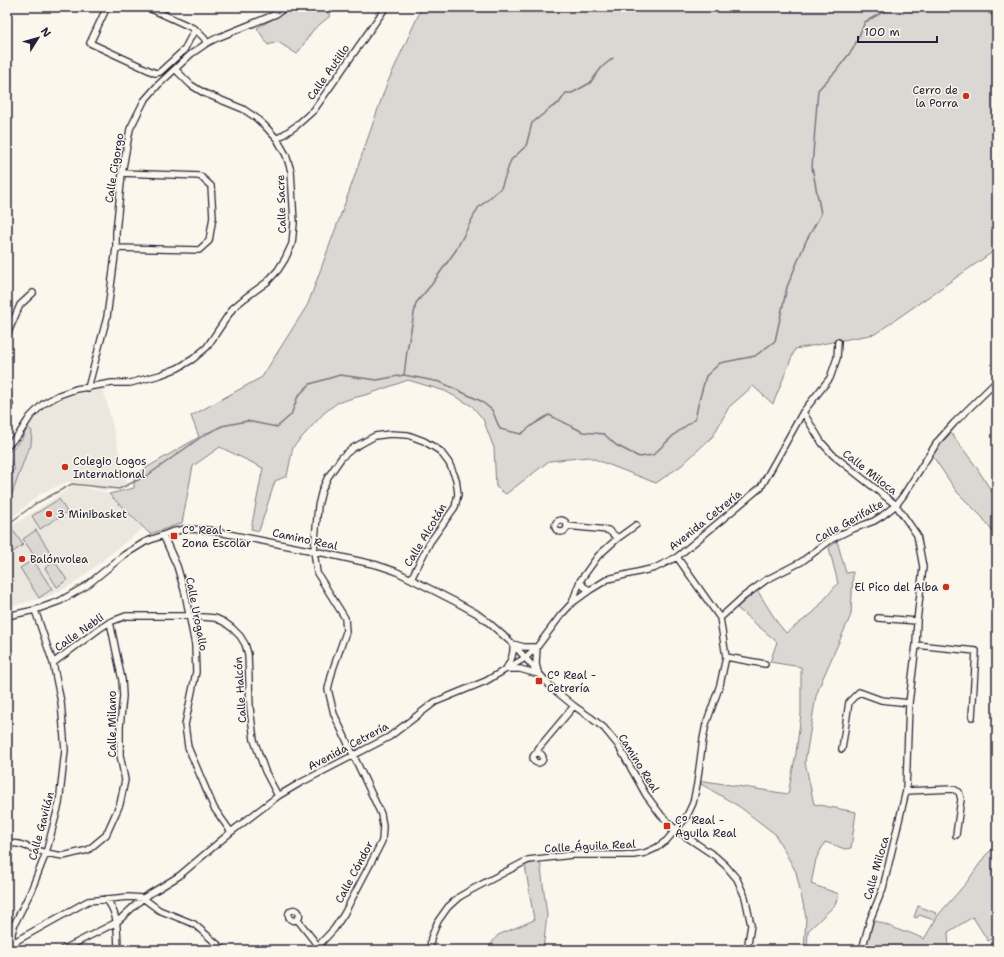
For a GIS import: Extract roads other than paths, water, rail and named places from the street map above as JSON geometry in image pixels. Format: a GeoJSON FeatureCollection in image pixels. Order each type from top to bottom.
{"type":"FeatureCollection","features":[{"type":"Feature","properties":{"kind":"street"},"geometry":{"type":"LineString","coordinates":[[107,7],[90,43],[155,73],[160,72],[184,50],[195,29]]}},
{"type":"Feature","properties":{"kind":"street"},"geometry":{"type":"LineString","coordinates":[[147,7],[195,29],[207,43]]}},
{"type":"Feature","properties":{"kind":"street","name":"Calle Cigorgo"},"geometry":{"type":"LineString","coordinates":[[88,388],[107,317],[116,248],[116,232],[122,173],[130,129],[144,101],[158,85],[191,54],[207,43],[276,14],[286,7]]}},
{"type":"Feature","properties":{"kind":"street","name":"Calle Autillo"},"geometry":{"type":"LineString","coordinates":[[277,140],[314,110],[386,7]]}},
{"type":"Feature","properties":{"kind":"street","name":"Calle Sacre"},"geometry":{"type":"LineString","coordinates":[[7,446],[19,434],[30,417],[43,404],[59,395],[76,389],[112,383],[130,383],[160,376],[193,359],[207,347],[234,308],[267,282],[278,270],[292,244],[294,223],[291,171],[286,155],[277,140],[256,117],[243,109],[204,93],[190,85],[175,69]]}},
{"type":"Feature","properties":{"kind":"street"},"geometry":{"type":"LineString","coordinates":[[116,248],[199,250],[209,241],[213,216],[211,186],[200,176],[122,173]]}},
{"type":"Feature","properties":{"kind":"street"},"geometry":{"type":"LineString","coordinates":[[7,335],[20,305],[33,293]]}},
{"type":"Feature","properties":{"kind":"street","name":"Avenida Cetrería"},"geometry":{"type":"LineString","coordinates":[[62,950],[117,922],[143,898],[179,876],[231,832],[278,796],[389,737],[435,702],[486,681],[525,658],[537,647],[572,603],[590,590],[608,579],[655,568],[677,556],[761,487],[803,412],[830,378],[837,358],[838,342]]}},
{"type":"Feature","properties":{"kind":"street","name":"Calle Gerifalte"},"geometry":{"type":"LineString","coordinates":[[720,618],[743,597],[766,580],[801,562],[832,539],[874,521],[896,505],[938,441],[954,423],[997,381]]}},
{"type":"Feature","properties":{"kind":"street"},"geometry":{"type":"LineString","coordinates":[[7,393],[10,404],[7,408]]}},
{"type":"Feature","properties":{"kind":"street","name":"Calle Miloca"},"geometry":{"type":"LineString","coordinates":[[803,412],[822,443],[833,455],[896,505],[917,535],[923,567],[909,703],[906,791],[883,888],[870,920],[862,950]]}},
{"type":"Feature","properties":{"kind":"street","name":"Calle Alcotán"},"geometry":{"type":"LineString","coordinates":[[354,756],[334,714],[328,689],[333,668],[346,632],[344,618],[317,573],[314,551],[318,506],[322,490],[328,477],[342,457],[353,448],[375,436],[390,434],[408,435],[424,441],[440,451],[449,463],[456,479],[458,494],[454,507],[430,542],[411,578]]}},
{"type":"Feature","properties":{"kind":"street"},"geometry":{"type":"LineString","coordinates":[[572,603],[580,582],[598,556],[618,538],[636,525]]}},
{"type":"Feature","properties":{"kind":"street"},"geometry":{"type":"LineString","coordinates":[[567,526],[608,530],[618,538]]}},
{"type":"Feature","properties":{"kind":"street","name":"Camino Real"},"geometry":{"type":"LineString","coordinates":[[7,616],[35,610],[60,601],[86,586],[130,551],[145,542],[163,534],[185,529],[208,530],[314,551],[377,565],[411,578],[476,613],[488,622],[512,644],[552,688],[604,728],[618,745],[646,795],[661,815],[676,830],[715,856],[726,866],[737,880],[745,897],[751,925],[747,950]]}},
{"type":"Feature","properties":{"kind":"street","name":"Calle Urogallo"},"geometry":{"type":"LineString","coordinates":[[163,534],[177,566],[185,593],[195,645],[196,672],[185,725],[188,747],[214,808],[231,832]]}},
{"type":"Feature","properties":{"kind":"street","name":"Calle Águila Real"},"geometry":{"type":"LineString","coordinates":[[430,950],[431,938],[438,922],[448,907],[471,890],[528,860],[572,855],[633,855],[645,853],[666,841],[686,818],[693,803],[706,724],[720,685],[726,657],[720,618],[677,556]]}},
{"type":"Feature","properties":{"kind":"street"},"geometry":{"type":"LineString","coordinates":[[580,582],[584,587],[590,590]]}},
{"type":"Feature","properties":{"kind":"street","name":"Calle Gavilán"},"geometry":{"type":"LineString","coordinates":[[13,950],[9,944],[15,923],[31,891],[46,853],[60,804],[65,750],[61,702],[53,663],[35,610]]}},
{"type":"Feature","properties":{"kind":"street","name":"Calle Nebli"},"geometry":{"type":"LineString","coordinates":[[53,663],[99,629],[110,622],[126,616],[190,616]]}},
{"type":"Feature","properties":{"kind":"street","name":"Calle Halcón"},"geometry":{"type":"LineString","coordinates":[[190,616],[215,618],[224,622],[240,636],[245,644],[248,654],[250,708],[254,740],[264,771],[278,796]]}},
{"type":"Feature","properties":{"kind":"street"},"geometry":{"type":"LineString","coordinates":[[878,618],[917,621]]}},
{"type":"Feature","properties":{"kind":"street","name":"Calle Milano"},"geometry":{"type":"LineString","coordinates":[[7,843],[19,844],[46,853],[63,856],[88,850],[106,835],[120,804],[125,780],[120,755],[120,727],[123,696],[122,680],[110,622]]}},
{"type":"Feature","properties":{"kind":"street"},"geometry":{"type":"LineString","coordinates":[[506,669],[512,659],[514,651],[512,644],[524,647],[537,647],[536,664],[539,674]]}},
{"type":"Feature","properties":{"kind":"street"},"geometry":{"type":"LineString","coordinates":[[916,645],[976,651],[972,717]]}},
{"type":"Feature","properties":{"kind":"street"},"geometry":{"type":"LineString","coordinates":[[726,657],[766,664]]}},
{"type":"Feature","properties":{"kind":"street"},"geometry":{"type":"LineString","coordinates":[[506,669],[520,669],[539,674]]}},
{"type":"Feature","properties":{"kind":"street"},"geometry":{"type":"LineString","coordinates":[[842,750],[849,702],[859,692],[882,700],[909,703]]}},
{"type":"Feature","properties":{"kind":"street"},"geometry":{"type":"LineString","coordinates":[[538,753],[538,749],[574,706]]}},
{"type":"Feature","properties":{"kind":"street","name":"Calle Cóndor"},"geometry":{"type":"LineString","coordinates":[[312,950],[318,946],[334,929],[341,919],[382,841],[383,826],[381,814],[354,756]]}},
{"type":"Feature","properties":{"kind":"street"},"geometry":{"type":"LineString","coordinates":[[906,791],[953,789],[959,792],[961,799],[956,835]]}},
{"type":"Feature","properties":{"kind":"street"},"geometry":{"type":"LineString","coordinates":[[9,944],[88,901],[128,897],[143,898],[159,910],[194,924],[224,950]]}},
{"type":"Feature","properties":{"kind":"street"},"geometry":{"type":"LineString","coordinates":[[106,899],[114,912],[117,922],[118,950]]}},
{"type":"Feature","properties":{"kind":"street"},"geometry":{"type":"LineString","coordinates":[[297,919],[318,946]]}},
{"type":"Feature","properties":{"kind":"street"},"geometry":{"type":"LineString","coordinates":[[213,950],[217,944]]}},
{"type":"Feature","properties":{"kind":"waterway"},"geometry":{"type":"LineString","coordinates":[[7,525],[35,504],[72,484],[119,489],[148,475],[204,435],[222,426],[247,421],[277,427],[291,415],[298,396],[310,384],[340,375],[377,380],[404,375],[440,382],[481,401],[492,410],[500,429],[521,434],[549,415],[583,432],[604,434],[616,445],[639,457],[653,455],[675,434],[695,419],[706,376],[720,363],[755,356],[775,341],[787,287],[806,241],[821,214],[812,167],[818,90],[836,71],[853,49],[865,22],[894,7]]}},
{"type":"Feature","properties":{"kind":"waterway"},"geometry":{"type":"LineString","coordinates":[[980,7],[997,18]]}},
{"type":"Feature","properties":{"kind":"waterway"},"geometry":{"type":"LineString","coordinates":[[404,375],[416,303],[432,284],[456,250],[478,208],[501,188],[511,160],[526,146],[532,123],[559,103],[566,93],[572,93],[590,83],[602,67],[613,58]]}},
{"type":"Feature","properties":{"kind":"place","name":"Cerro de la Porra"},"geometry":{"type":"Point","coordinates":[966,96]}},
{"type":"Feature","properties":{"kind":"place","name":"Colegio Logos International"},"geometry":{"type":"Point","coordinates":[65,467]}},
{"type":"Feature","properties":{"kind":"place","name":"3 Minibasket"},"geometry":{"type":"Point","coordinates":[49,514]}},
{"type":"Feature","properties":{"kind":"place","name":"Cº Real - Zona Escolar"},"geometry":{"type":"Point","coordinates":[174,536]}},
{"type":"Feature","properties":{"kind":"place","name":"Balónvolea"},"geometry":{"type":"Point","coordinates":[22,559]}},
{"type":"Feature","properties":{"kind":"place","name":"El Pico del Alba"},"geometry":{"type":"Point","coordinates":[946,587]}},
{"type":"Feature","properties":{"kind":"place","name":"Cº Real - Cetrería"},"geometry":{"type":"Point","coordinates":[539,681]}},
{"type":"Feature","properties":{"kind":"place","name":"Cº Real - Águila Real"},"geometry":{"type":"Point","coordinates":[667,826]}}]}
